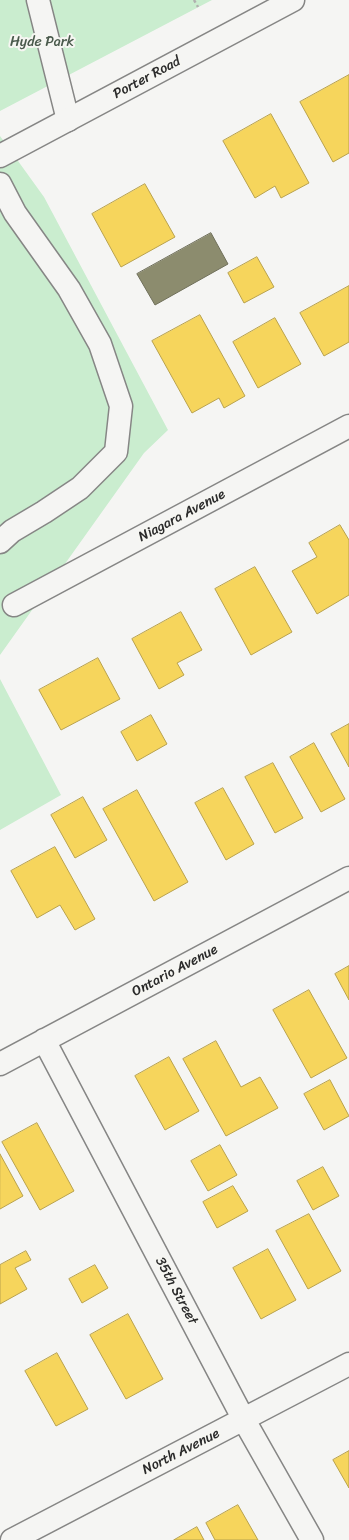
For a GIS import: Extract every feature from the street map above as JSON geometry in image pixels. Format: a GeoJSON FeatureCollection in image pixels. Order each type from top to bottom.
{"type":"FeatureCollection","features":[{"type":"Feature","properties":{"kind":"street"},"geometry":{"type":"LineString","coordinates":[[38,0],[68,120]]}},
{"type":"Feature","properties":{"kind":"street","name":"Porter Road"},"geometry":{"type":"LineString","coordinates":[[0,156],[293,0]]}},
{"type":"Feature","properties":{"kind":"street"},"geometry":{"type":"LineString","coordinates":[[0,184],[15,214],[69,290],[100,344],[121,406],[116,452],[80,488],[12,531],[0,542]]}},
{"type":"Feature","properties":{"kind":"street","name":"Niagara Avenue"},"geometry":{"type":"LineString","coordinates":[[14,605],[349,426]]}},
{"type":"Feature","properties":{"kind":"street","name":"Ontario Avenue"},"geometry":{"type":"LineString","coordinates":[[0,1064],[349,878]]}},
{"type":"Feature","properties":{"kind":"street","name":"35th Street"},"geometry":{"type":"LineString","coordinates":[[44,1040],[244,1420],[312,1540]]}},
{"type":"Feature","properties":{"kind":"street","name":"North Avenue"},"geometry":{"type":"LineString","coordinates":[[12,1540],[349,1364]]}},
{"type":"Feature","properties":{"kind":"path"},"geometry":{"type":"LineString","coordinates":[[194,0],[198,7]]}},
{"type":"Feature","properties":{"kind":"green space","name":"Hyde Park"},"geometry":{"type":"Polygon","coordinates":[[[0,0],[212,0],[0,111],[0,0]]]}},
{"type":"Feature","properties":{"kind":"green space"},"geometry":{"type":"Polygon","coordinates":[[[0,136],[44,197],[168,430],[144,453],[0,655],[0,136]]]}},
{"type":"Feature","properties":{"kind":"green space"},"geometry":{"type":"Polygon","coordinates":[[[0,679],[61,795],[0,830],[0,679]]]}},
{"type":"Feature","properties":{"kind":"building: Homes"},"geometry":{"type":"Polygon","coordinates":[[[349,75],[349,153],[333,162],[300,102],[349,75]]]}},
{"type":"Feature","properties":{"kind":"building: Homes"},"geometry":{"type":"Polygon","coordinates":[[[271,114],[309,183],[281,198],[275,186],[255,198],[223,141],[271,114]]]}},
{"type":"Feature","properties":{"kind":"building: Homes"},"geometry":{"type":"Polygon","coordinates":[[[145,184],[175,237],[121,267],[92,214],[145,184]]]}},
{"type":"Feature","properties":{"kind":"building: Homes"},"geometry":{"type":"Polygon","coordinates":[[[257,257],[274,287],[244,303],[228,273],[257,257]]]}},
{"type":"Feature","properties":{"kind":"building: Homes"},"geometry":{"type":"Polygon","coordinates":[[[349,286],[349,342],[324,356],[300,313],[349,286]]]}},
{"type":"Feature","properties":{"kind":"building: Homes"},"geometry":{"type":"Polygon","coordinates":[[[200,315],[245,396],[224,408],[219,398],[192,413],[152,341],[200,315]]]}},
{"type":"Feature","properties":{"kind":"building: Homes"},"geometry":{"type":"Polygon","coordinates":[[[275,318],[301,364],[258,388],[233,342],[275,318]]]}},
{"type":"Feature","properties":{"kind":"building: Homes"},"geometry":{"type":"Polygon","coordinates":[[[340,525],[349,540],[349,595],[317,614],[292,571],[317,557],[309,543],[340,525]]]}},
{"type":"Feature","properties":{"kind":"building: Homes"},"geometry":{"type":"Polygon","coordinates":[[[255,567],[292,632],[251,655],[215,589],[255,567]]]}},
{"type":"Feature","properties":{"kind":"building: Homes"},"geometry":{"type":"Polygon","coordinates":[[[181,612],[202,650],[177,663],[184,675],[159,689],[132,639],[181,612]]]}},
{"type":"Feature","properties":{"kind":"building: Homes"},"geometry":{"type":"Polygon","coordinates":[[[98,658],[120,699],[61,730],[39,690],[98,658]]]}},
{"type":"Feature","properties":{"kind":"building: Homes"},"geometry":{"type":"Polygon","coordinates":[[[151,715],[167,744],[137,761],[121,732],[151,715]]]}},
{"type":"Feature","properties":{"kind":"building: Homes"},"geometry":{"type":"Polygon","coordinates":[[[349,724],[349,767],[331,734],[349,724]]]}},
{"type":"Feature","properties":{"kind":"building: Homes"},"geometry":{"type":"Polygon","coordinates":[[[314,743],[345,799],[321,812],[290,757],[314,743]]]}},
{"type":"Feature","properties":{"kind":"building: Homes"},"geometry":{"type":"Polygon","coordinates":[[[273,763],[303,818],[275,833],[245,777],[273,763]]]}},
{"type":"Feature","properties":{"kind":"building: Homes"},"geometry":{"type":"Polygon","coordinates":[[[223,788],[254,844],[226,860],[195,803],[223,788]]]}},
{"type":"Feature","properties":{"kind":"building: Homes"},"geometry":{"type":"Polygon","coordinates":[[[137,790],[188,882],[154,901],[103,809],[137,790]]]}},
{"type":"Feature","properties":{"kind":"building: Homes"},"geometry":{"type":"Polygon","coordinates":[[[83,797],[107,840],[75,858],[51,815],[83,797]]]}},
{"type":"Feature","properties":{"kind":"building: Homes"},"geometry":{"type":"Polygon","coordinates":[[[55,847],[95,919],[75,930],[60,905],[37,918],[11,871],[55,847]]]}},
{"type":"Feature","properties":{"kind":"building: Homes"},"geometry":{"type":"Polygon","coordinates":[[[349,966],[349,1000],[335,974],[349,966]]]}},
{"type":"Feature","properties":{"kind":"building: Homes"},"geometry":{"type":"Polygon","coordinates":[[[309,990],[347,1058],[311,1078],[273,1010],[309,990]]]}},
{"type":"Feature","properties":{"kind":"building: Homes"},"geometry":{"type":"Polygon","coordinates":[[[216,1041],[241,1087],[260,1077],[278,1108],[226,1136],[183,1059],[216,1041]]]}},
{"type":"Feature","properties":{"kind":"building: Homes"},"geometry":{"type":"Polygon","coordinates":[[[169,1057],[199,1111],[165,1130],[135,1076],[169,1057]]]}},
{"type":"Feature","properties":{"kind":"building: Homes"},"geometry":{"type":"Polygon","coordinates":[[[330,1080],[349,1116],[324,1130],[304,1094],[330,1080]]]}},
{"type":"Feature","properties":{"kind":"building: Homes"},"geometry":{"type":"Polygon","coordinates":[[[37,1123],[74,1191],[40,1210],[2,1142],[37,1123]]]}},
{"type":"Feature","properties":{"kind":"building: Homes"},"geometry":{"type":"Polygon","coordinates":[[[220,1145],[237,1175],[208,1191],[191,1161],[220,1145]]]}},
{"type":"Feature","properties":{"kind":"building: Homes"},"geometry":{"type":"Polygon","coordinates":[[[0,1154],[23,1196],[0,1209],[0,1154]]]}},
{"type":"Feature","properties":{"kind":"building: Homes"},"geometry":{"type":"Polygon","coordinates":[[[323,1167],[339,1196],[313,1210],[297,1181],[323,1167]]]}},
{"type":"Feature","properties":{"kind":"building: Homes"},"geometry":{"type":"Polygon","coordinates":[[[233,1186],[248,1211],[217,1228],[203,1202],[233,1186]]]}},
{"type":"Feature","properties":{"kind":"building: Homes"},"geometry":{"type":"Polygon","coordinates":[[[309,1214],[341,1271],[308,1289],[276,1231],[309,1214]]]}},
{"type":"Feature","properties":{"kind":"building: Homes"},"geometry":{"type":"Polygon","coordinates":[[[268,1249],[296,1300],[261,1319],[233,1268],[268,1249]]]}},
{"type":"Feature","properties":{"kind":"building: Homes"},"geometry":{"type":"Polygon","coordinates":[[[26,1251],[31,1260],[15,1268],[27,1289],[0,1304],[0,1265],[26,1251]]]}},
{"type":"Feature","properties":{"kind":"building: Homes"},"geometry":{"type":"Polygon","coordinates":[[[95,1265],[108,1288],[82,1303],[69,1279],[95,1265]]]}},
{"type":"Feature","properties":{"kind":"building: Homes"},"geometry":{"type":"Polygon","coordinates":[[[128,1314],[163,1379],[126,1399],[90,1335],[128,1314]]]}},
{"type":"Feature","properties":{"kind":"building: Homes"},"geometry":{"type":"Polygon","coordinates":[[[57,1353],[88,1409],[56,1426],[25,1371],[57,1353]]]}},
{"type":"Feature","properties":{"kind":"building: Homes"},"geometry":{"type":"Polygon","coordinates":[[[349,1451],[349,1488],[333,1460],[349,1451]]]}},
{"type":"Feature","properties":{"kind":"building: Homes"},"geometry":{"type":"Polygon","coordinates":[[[238,1505],[258,1540],[215,1540],[206,1523],[238,1505]]]}},
{"type":"Feature","properties":{"kind":"building: Homes"},"geometry":{"type":"Polygon","coordinates":[[[197,1527],[204,1540],[174,1540],[197,1527]]]}},
{"type":"Feature","properties":{"kind":"building: Industry"},"geometry":{"type":"Polygon","coordinates":[[[211,233],[228,264],[155,305],[137,274],[211,233]]]}}]}
